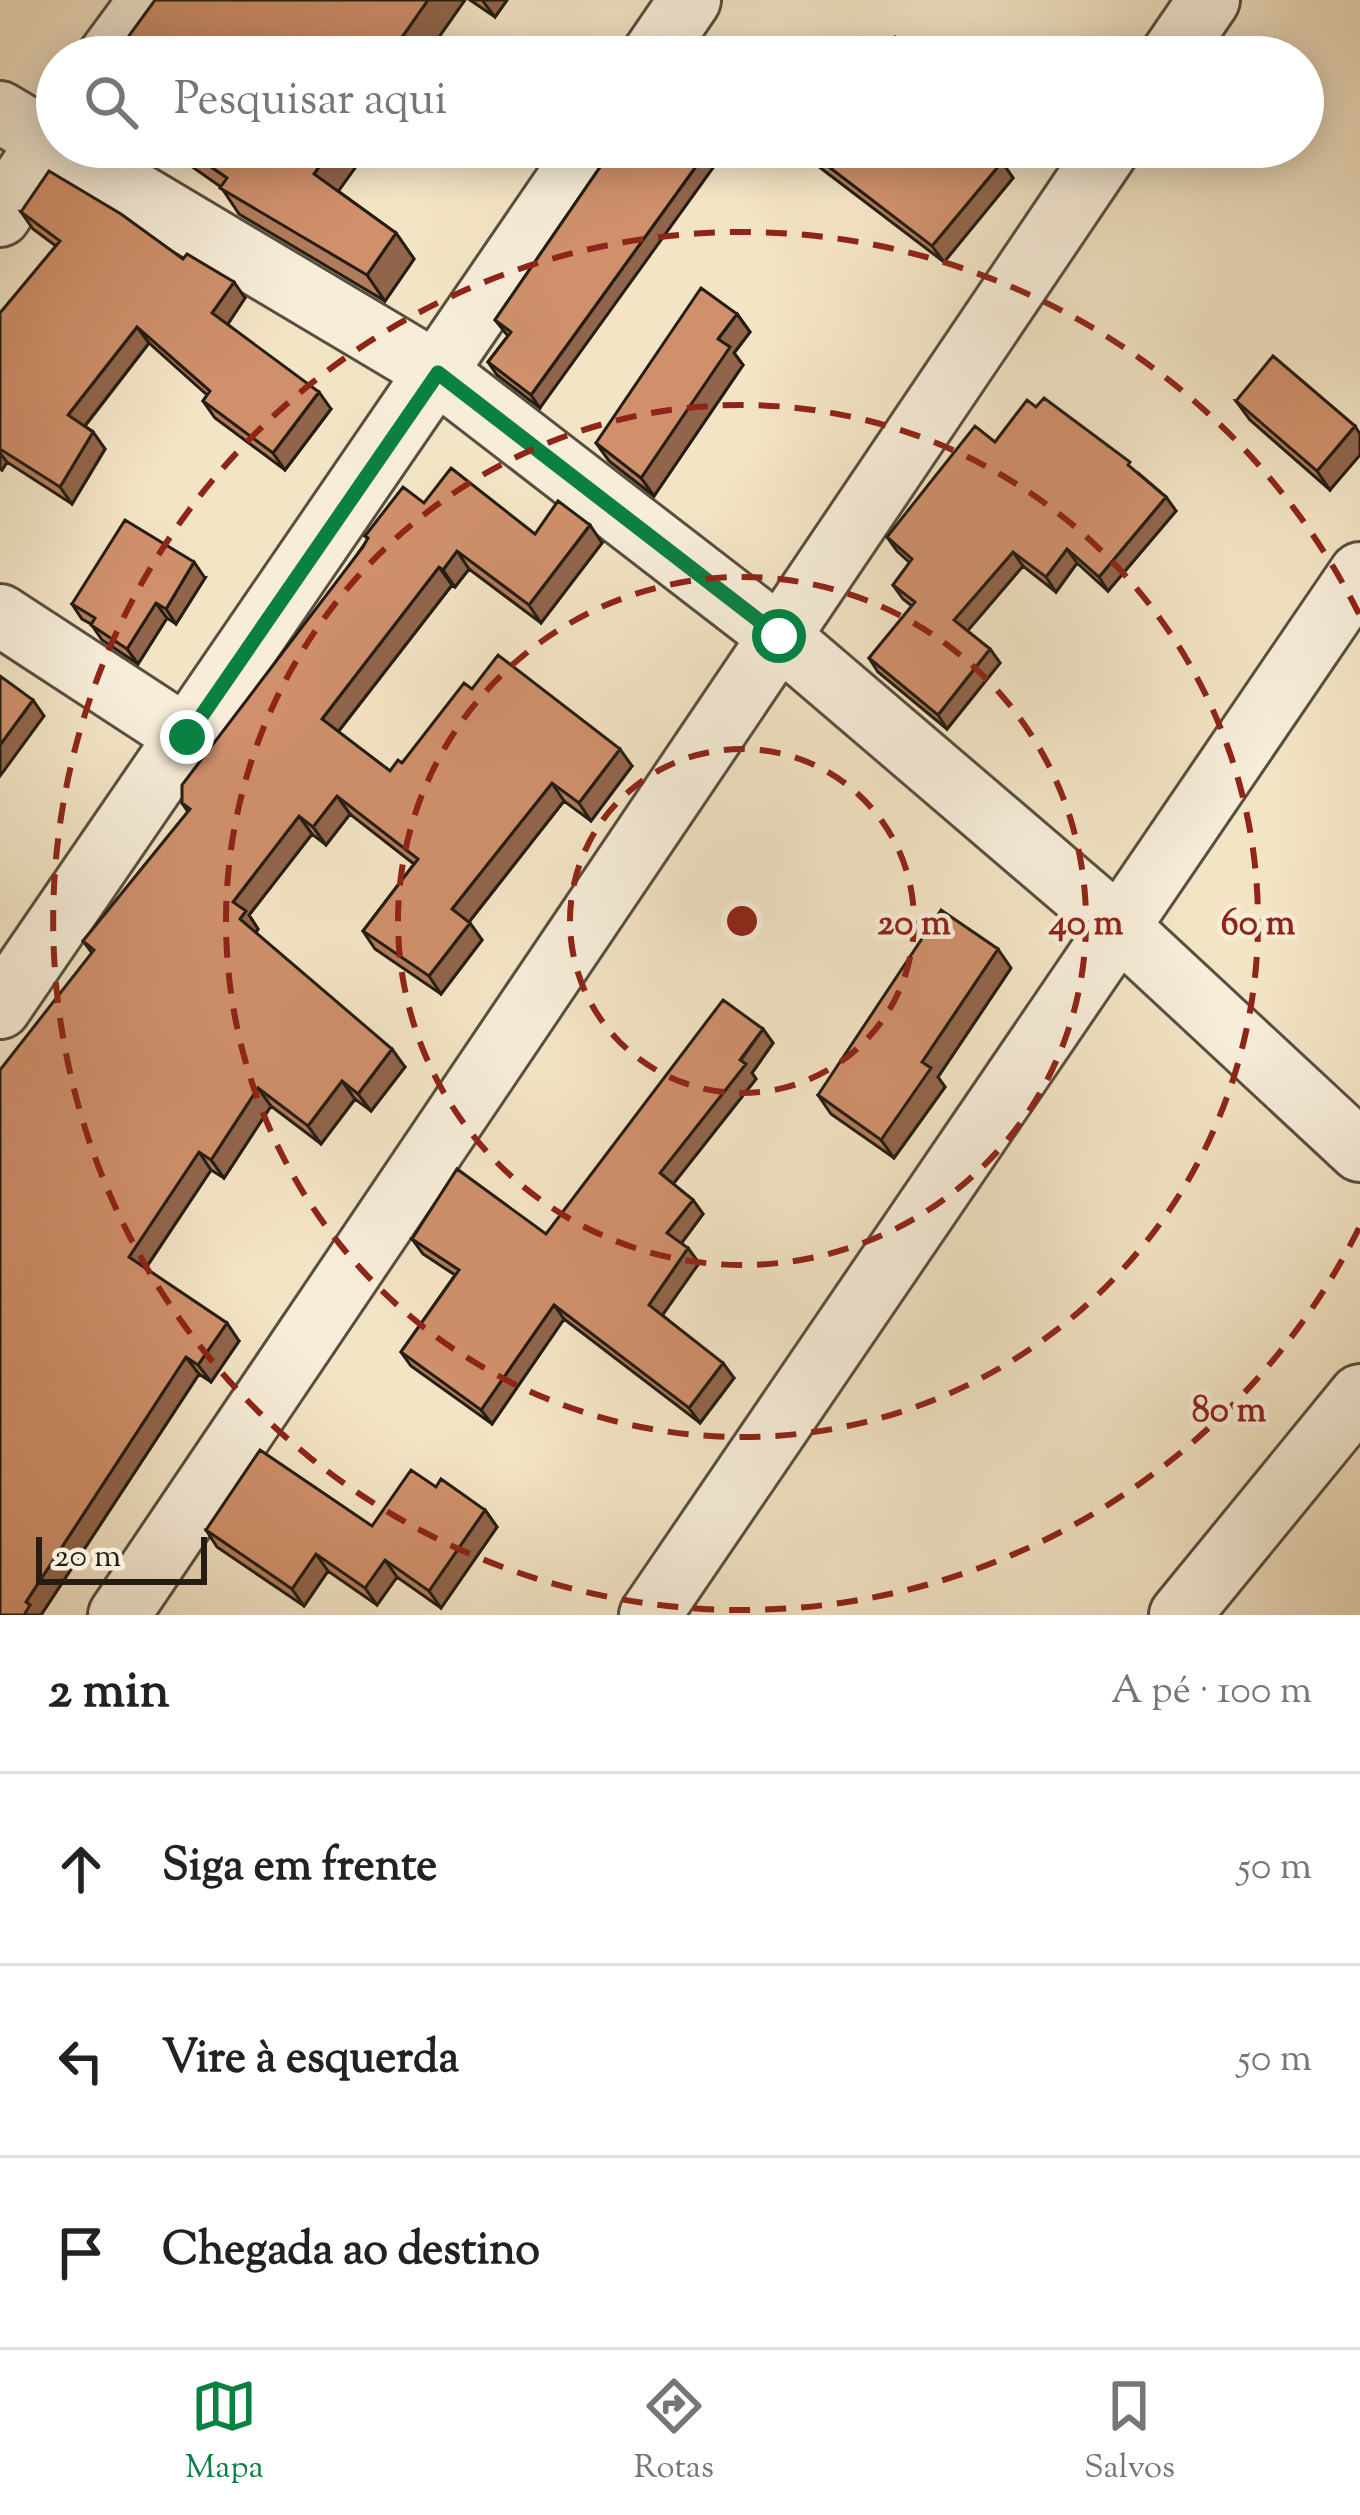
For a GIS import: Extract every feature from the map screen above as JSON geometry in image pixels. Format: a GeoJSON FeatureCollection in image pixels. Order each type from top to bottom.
{"type":"FeatureCollection","features":[{"type":"Feature","properties":{"kind":"street"},"geometry":{"type":"LineString","coordinates":[[123,36],[150,0]]}},
{"type":"Feature","properties":{"kind":"street"},"geometry":{"type":"LineString","coordinates":[[665,36],[690,0]]}},
{"type":"Feature","properties":{"kind":"street"},"geometry":{"type":"LineString","coordinates":[[1184,36],[1209,0]]}},
{"type":"Feature","properties":{"kind":"street"},"geometry":{"type":"LineString","coordinates":[[0,216],[34,127]]}},
{"type":"Feature","properties":{"kind":"street"},"geometry":{"type":"LineString","coordinates":[[101,168],[438,373],[779,636],[1118,926],[1360,1151]]}},
{"type":"Feature","properties":{"kind":"street"},"geometry":{"type":"LineString","coordinates":[[0,1008],[576,168]]}},
{"type":"Feature","properties":{"kind":"street"},"geometry":{"type":"LineString","coordinates":[[119,1615],[1096,168]]}},
{"type":"Feature","properties":{"kind":"street"},"geometry":{"type":"LineString","coordinates":[[650,1615],[1360,573]]}},
{"type":"Feature","properties":{"kind":"street"},"geometry":{"type":"LineString","coordinates":[[0,615],[187,737]]}},
{"type":"Feature","properties":{"kind":"street"},"geometry":{"type":"LineString","coordinates":[[1180,1615],[1360,1394]]}},
{"type":"Feature","properties":{"kind":"building"},"geometry":{"type":"Polygon","coordinates":[[[155,0],[428,0],[403,36],[129,36],[155,0]]]}},
{"type":"Feature","properties":{"kind":"building"},"geometry":{"type":"Polygon","coordinates":[[[212,168],[318,168],[314,174],[396,233],[367,275],[220,188],[227,178],[212,168]]]}},
{"type":"Feature","properties":{"kind":"building"},"geometry":{"type":"Polygon","coordinates":[[[599,168],[695,168],[531,395],[488,362],[511,332],[495,320],[599,168]]]}},
{"type":"Feature","properties":{"kind":"building"},"geometry":{"type":"Polygon","coordinates":[[[830,168],[997,168],[932,246],[830,168]]]}},
{"type":"Feature","properties":{"kind":"building"},"geometry":{"type":"Polygon","coordinates":[[[49,171],[183,259],[187,254],[234,282],[212,313],[319,392],[273,453],[203,401],[210,391],[137,327],[68,415],[93,432],[60,487],[0,449],[0,313],[60,241],[21,212],[49,171]]]}},
{"type":"Feature","properties":{"kind":"building"},"geometry":{"type":"Polygon","coordinates":[[[701,288],[737,314],[718,339],[730,347],[641,478],[596,443],[701,288]]]}},
{"type":"Feature","properties":{"kind":"building"},"geometry":{"type":"Polygon","coordinates":[[[1273,356],[1355,426],[1317,471],[1236,401],[1273,356]]]}},
{"type":"Feature","properties":{"kind":"building"},"geometry":{"type":"Polygon","coordinates":[[[1044,398],[1130,462],[1166,497],[1099,577],[1067,549],[1046,577],[1013,552],[954,620],[990,649],[938,715],[869,658],[915,602],[893,585],[912,559],[887,537],[975,426],[995,442],[1027,400],[1036,407],[1044,398]]]}},
{"type":"Feature","properties":{"kind":"building"},"geometry":{"type":"Polygon","coordinates":[[[451,468],[535,534],[558,501],[590,525],[529,605],[457,551],[443,570],[439,567],[322,719],[390,771],[398,760],[402,763],[464,683],[472,689],[498,655],[620,749],[579,803],[552,783],[452,909],[470,923],[429,976],[363,931],[418,859],[337,796],[313,827],[299,816],[233,902],[246,911],[240,919],[392,1049],[358,1094],[342,1081],[308,1126],[258,1088],[211,1160],[199,1152],[129,1257],[227,1323],[198,1365],[186,1357],[26,1602],[30,1605],[24,1615],[0,1615],[0,1070],[94,950],[83,941],[190,809],[182,803],[182,785],[363,547],[365,536],[403,487],[424,503],[451,468]]]}},
{"type":"Feature","properties":{"kind":"building"},"geometry":{"type":"Polygon","coordinates":[[[125,520],[194,562],[166,609],[156,603],[127,649],[91,625],[95,618],[72,604],[125,520]]]}},
{"type":"Feature","properties":{"kind":"building"},"geometry":{"type":"Polygon","coordinates":[[[0,676],[33,700],[0,745],[0,676]]]}},
{"type":"Feature","properties":{"kind":"building"},"geometry":{"type":"Polygon","coordinates":[[[941,910],[998,949],[922,1062],[931,1068],[881,1140],[818,1095],[941,910]]]}},
{"type":"Feature","properties":{"kind":"building"},"geometry":{"type":"Polygon","coordinates":[[[723,1000],[763,1029],[740,1060],[746,1064],[660,1173],[693,1200],[667,1233],[688,1248],[649,1305],[723,1363],[689,1408],[554,1305],[481,1410],[401,1352],[459,1270],[412,1239],[457,1169],[546,1234],[723,1000]]]}},
{"type":"Feature","properties":{"kind":"building"},"geometry":{"type":"Polygon","coordinates":[[[260,1450],[372,1526],[411,1470],[436,1487],[441,1479],[485,1510],[429,1591],[385,1560],[365,1588],[316,1554],[292,1589],[206,1530],[260,1450]]]}},
{"type":"Feature","properties":{"kind":"route"},"geometry":{"type":"LineString","coordinates":[[187,737],[438,373],[779,636]]}}]}
